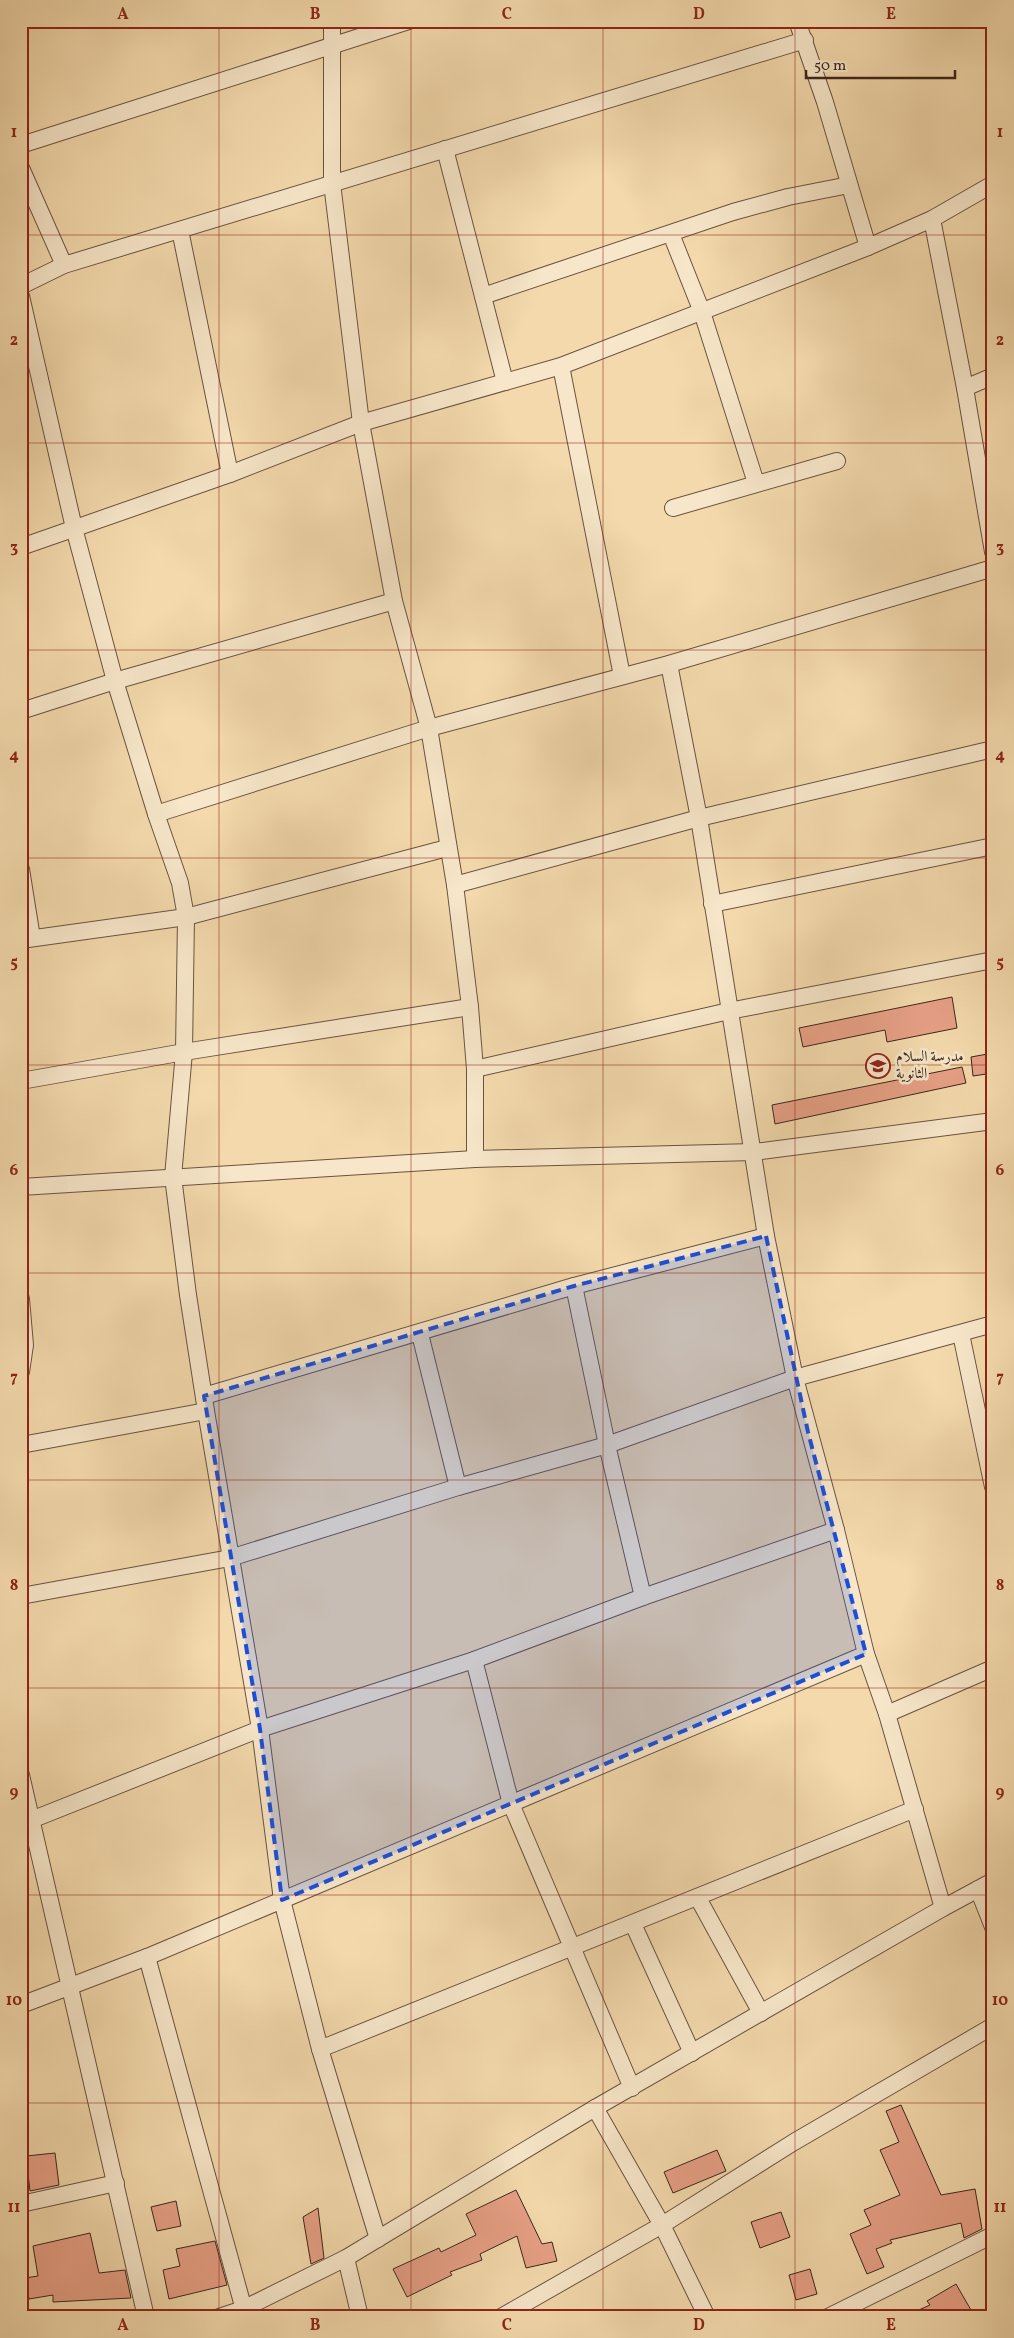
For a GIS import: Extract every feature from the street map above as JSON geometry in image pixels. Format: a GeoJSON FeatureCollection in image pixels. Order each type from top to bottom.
{"type":"FeatureCollection","features":[{"type":"Feature","properties":{"kind":"street"},"geometry":{"type":"LineString","coordinates":[[332,21],[332,182],[361,424],[394,601],[428,728],[447,848],[455,885],[470,1007],[475,1069],[475,1159]]}},
{"type":"Feature","properties":{"kind":"street"},"geometry":{"type":"LineString","coordinates":[[21,146],[409,21]]}},
{"type":"Feature","properties":{"kind":"street"},"geometry":{"type":"LineString","coordinates":[[801,22],[804,40],[825,102],[848,185],[868,247]]}},
{"type":"Feature","properties":{"kind":"street"},"geometry":{"type":"LineString","coordinates":[[21,286],[64,265],[804,40]]}},
{"type":"Feature","properties":{"kind":"street"},"geometry":{"type":"LineString","coordinates":[[444,149],[505,382]]}},
{"type":"Feature","properties":{"kind":"street"},"geometry":{"type":"LineString","coordinates":[[21,168],[64,265]]}},
{"type":"Feature","properties":{"kind":"street"},"geometry":{"type":"LineString","coordinates":[[21,548],[230,474],[361,424],[561,366],[868,247],[932,219],[993,184]]}},
{"type":"Feature","properties":{"kind":"street"},"geometry":{"type":"LineString","coordinates":[[483,296],[733,212],[788,197],[848,185]]}},
{"type":"Feature","properties":{"kind":"street"},"geometry":{"type":"LineString","coordinates":[[932,219],[965,388],[993,552]]}},
{"type":"Feature","properties":{"kind":"street"},"geometry":{"type":"LineString","coordinates":[[180,230],[230,474]]}},
{"type":"Feature","properties":{"kind":"street"},"geometry":{"type":"LineString","coordinates":[[671,234],[702,312],[756,483]]}},
{"type":"Feature","properties":{"kind":"street"},"geometry":{"type":"LineString","coordinates":[[21,296],[74,528],[115,681],[156,814],[180,883],[186,916],[184,1052],[173,1177],[205,1403],[260,1729],[282,1900],[320,2049],[378,2239]]}},
{"type":"Feature","properties":{"kind":"street"},"geometry":{"type":"LineString","coordinates":[[561,366],[622,676]]}},
{"type":"Feature","properties":{"kind":"street"},"geometry":{"type":"LineString","coordinates":[[965,388],[993,376]]}},
{"type":"Feature","properties":{"kind":"street"},"geometry":{"type":"LineString","coordinates":[[674,508],[837,461]]}},
{"type":"Feature","properties":{"kind":"street"},"geometry":{"type":"LineString","coordinates":[[156,814],[428,728],[669,664],[993,568]]}},
{"type":"Feature","properties":{"kind":"street"},"geometry":{"type":"LineString","coordinates":[[21,711],[115,681],[394,601]]}},
{"type":"Feature","properties":{"kind":"street"},"geometry":{"type":"LineString","coordinates":[[669,664],[699,818],[766,1236],[795,1378],[836,1530],[866,1654],[915,1809],[943,1908]]}},
{"type":"Feature","properties":{"kind":"street"},"geometry":{"type":"LineString","coordinates":[[455,885],[699,818],[993,749]]}},
{"type":"Feature","properties":{"kind":"street"},"geometry":{"type":"LineString","coordinates":[[712,904],[993,846]]}},
{"type":"Feature","properties":{"kind":"street"},"geometry":{"type":"LineString","coordinates":[[21,869],[27,939],[186,916],[447,848]]}},
{"type":"Feature","properties":{"kind":"street"},"geometry":{"type":"LineString","coordinates":[[475,1069],[729,1011],[993,960]]}},
{"type":"Feature","properties":{"kind":"street"},"geometry":{"type":"LineString","coordinates":[[21,1081],[184,1052],[470,1007]]}},
{"type":"Feature","properties":{"kind":"street"},"geometry":{"type":"LineString","coordinates":[[21,1188],[475,1159],[754,1152],[993,1121]]}},
{"type":"Feature","properties":{"kind":"street"},"geometry":{"type":"LineString","coordinates":[[21,1445],[205,1403],[574,1286],[766,1236]]}},
{"type":"Feature","properties":{"kind":"street"},"geometry":{"type":"LineString","coordinates":[[574,1286],[607,1445],[643,1596]]}},
{"type":"Feature","properties":{"kind":"street"},"geometry":{"type":"LineString","coordinates":[[21,1299],[25,1345],[21,1372]]}},
{"type":"Feature","properties":{"kind":"street"},"geometry":{"type":"LineString","coordinates":[[21,1596],[230,1558],[458,1487],[607,1445],[795,1378],[993,1324]]}},
{"type":"Feature","properties":{"kind":"street"},"geometry":{"type":"LineString","coordinates":[[420,1334],[458,1487]]}},
{"type":"Feature","properties":{"kind":"street"},"geometry":{"type":"LineString","coordinates":[[962,1334],[993,1487]]}},
{"type":"Feature","properties":{"kind":"street"},"geometry":{"type":"LineString","coordinates":[[26,1822],[260,1729],[474,1660],[643,1596],[836,1530]]}},
{"type":"Feature","properties":{"kind":"street"},"geometry":{"type":"LineString","coordinates":[[21,2006],[147,1957],[866,1654]]}},
{"type":"Feature","properties":{"kind":"street"},"geometry":{"type":"LineString","coordinates":[[474,1660],[512,1804],[632,2088]]}},
{"type":"Feature","properties":{"kind":"street"},"geometry":{"type":"LineString","coordinates":[[886,1714],[993,1668]]}},
{"type":"Feature","properties":{"kind":"street"},"geometry":{"type":"LineString","coordinates":[[21,1775],[26,1822],[71,1987],[82,2049],[116,2183],[146,2317]]}},
{"type":"Feature","properties":{"kind":"street"},"geometry":{"type":"LineString","coordinates":[[320,2049],[915,1809]]}},
{"type":"Feature","properties":{"kind":"street"},"geometry":{"type":"LineString","coordinates":[[219,2317],[244,2313],[346,2258],[595,2108],[993,1881]]}},
{"type":"Feature","properties":{"kind":"street"},"geometry":{"type":"LineString","coordinates":[[978,1889],[993,1927]]}},
{"type":"Feature","properties":{"kind":"street"},"geometry":{"type":"LineString","coordinates":[[698,1898],[761,2012]]}},
{"type":"Feature","properties":{"kind":"street"},"geometry":{"type":"LineString","coordinates":[[633,1924],[692,2053]]}},
{"type":"Feature","properties":{"kind":"street"},"geometry":{"type":"LineString","coordinates":[[147,1957],[244,2313]]}},
{"type":"Feature","properties":{"kind":"street"},"geometry":{"type":"LineString","coordinates":[[501,2317],[662,2225],[794,2142],[993,2026]]}},
{"type":"Feature","properties":{"kind":"street"},"geometry":{"type":"LineString","coordinates":[[595,2108],[662,2225],[707,2317]]}},
{"type":"Feature","properties":{"kind":"street"},"geometry":{"type":"LineString","coordinates":[[21,2204],[116,2183]]}},
{"type":"Feature","properties":{"kind":"street"},"geometry":{"type":"LineString","coordinates":[[828,2317],[993,2235]]}},
{"type":"Feature","properties":{"kind":"street"},"geometry":{"type":"LineString","coordinates":[[346,2258],[360,2317]]}},
{"type":"Feature","properties":{"kind":"highlighted area"},"geometry":{"type":"Polygon","coordinates":[[[766,1236],[808,1432],[866,1654],[282,1900],[260,1729],[204,1396],[574,1286],[766,1236]]]}},
{"type":"Feature","properties":{"kind":"building"},"geometry":{"type":"Polygon","coordinates":[[[952,997],[957,1028],[887,1042],[885,1030],[803,1047],[799,1028],[952,997]]]}},
{"type":"Feature","properties":{"kind":"building"},"geometry":{"type":"Polygon","coordinates":[[[993,1053],[993,1073],[973,1076],[971,1057],[993,1053]]]}},
{"type":"Feature","properties":{"kind":"building"},"geometry":{"type":"Polygon","coordinates":[[[962,1067],[966,1083],[775,1124],[772,1105],[962,1067]]]}},
{"type":"Feature","properties":{"kind":"building"},"geometry":{"type":"Polygon","coordinates":[[[901,2105],[941,2195],[975,2189],[982,2229],[964,2238],[961,2223],[890,2240],[892,2243],[876,2249],[884,2267],[867,2274],[850,2234],[871,2225],[864,2210],[900,2195],[880,2150],[899,2142],[886,2111],[901,2105]]]}},
{"type":"Feature","properties":{"kind":"building"},"geometry":{"type":"Polygon","coordinates":[[[717,2150],[726,2171],[673,2193],[664,2172],[717,2150]]]}},
{"type":"Feature","properties":{"kind":"building"},"geometry":{"type":"Polygon","coordinates":[[[55,2153],[59,2185],[30,2191],[26,2156],[55,2153]]]}},
{"type":"Feature","properties":{"kind":"building"},"geometry":{"type":"Polygon","coordinates":[[[516,2190],[542,2244],[552,2242],[557,2261],[526,2268],[517,2236],[480,2254],[482,2260],[450,2272],[452,2275],[407,2297],[393,2269],[439,2248],[441,2252],[476,2235],[466,2214],[516,2190]]]}},
{"type":"Feature","properties":{"kind":"building"},"geometry":{"type":"Polygon","coordinates":[[[176,2201],[181,2226],[157,2231],[151,2207],[176,2201]]]}},
{"type":"Feature","properties":{"kind":"building"},"geometry":{"type":"Polygon","coordinates":[[[318,2208],[324,2258],[311,2264],[303,2217],[318,2208]]]}},
{"type":"Feature","properties":{"kind":"building"},"geometry":{"type":"Polygon","coordinates":[[[781,2212],[790,2237],[760,2248],[751,2222],[781,2212]]]}},
{"type":"Feature","properties":{"kind":"building"},"geometry":{"type":"Polygon","coordinates":[[[90,2233],[99,2273],[125,2270],[131,2298],[53,2302],[53,2295],[29,2299],[25,2278],[38,2276],[33,2246],[90,2233]]]}},
{"type":"Feature","properties":{"kind":"building"},"geometry":{"type":"Polygon","coordinates":[[[215,2241],[227,2285],[169,2299],[163,2270],[180,2266],[176,2249],[215,2241]]]}},
{"type":"Feature","properties":{"kind":"building"},"geometry":{"type":"Polygon","coordinates":[[[810,2269],[817,2294],[796,2300],[789,2275],[810,2269]]]}},
{"type":"Feature","properties":{"kind":"building"},"geometry":{"type":"Polygon","coordinates":[[[956,2284],[975,2317],[903,2317],[930,2305],[927,2301],[956,2284]]]}},
{"type":"Feature","properties":{"kind":"place","name":"مدرسة السلام الثانوية"},"geometry":{"type":"Point","coordinates":[878,1066]}}]}
